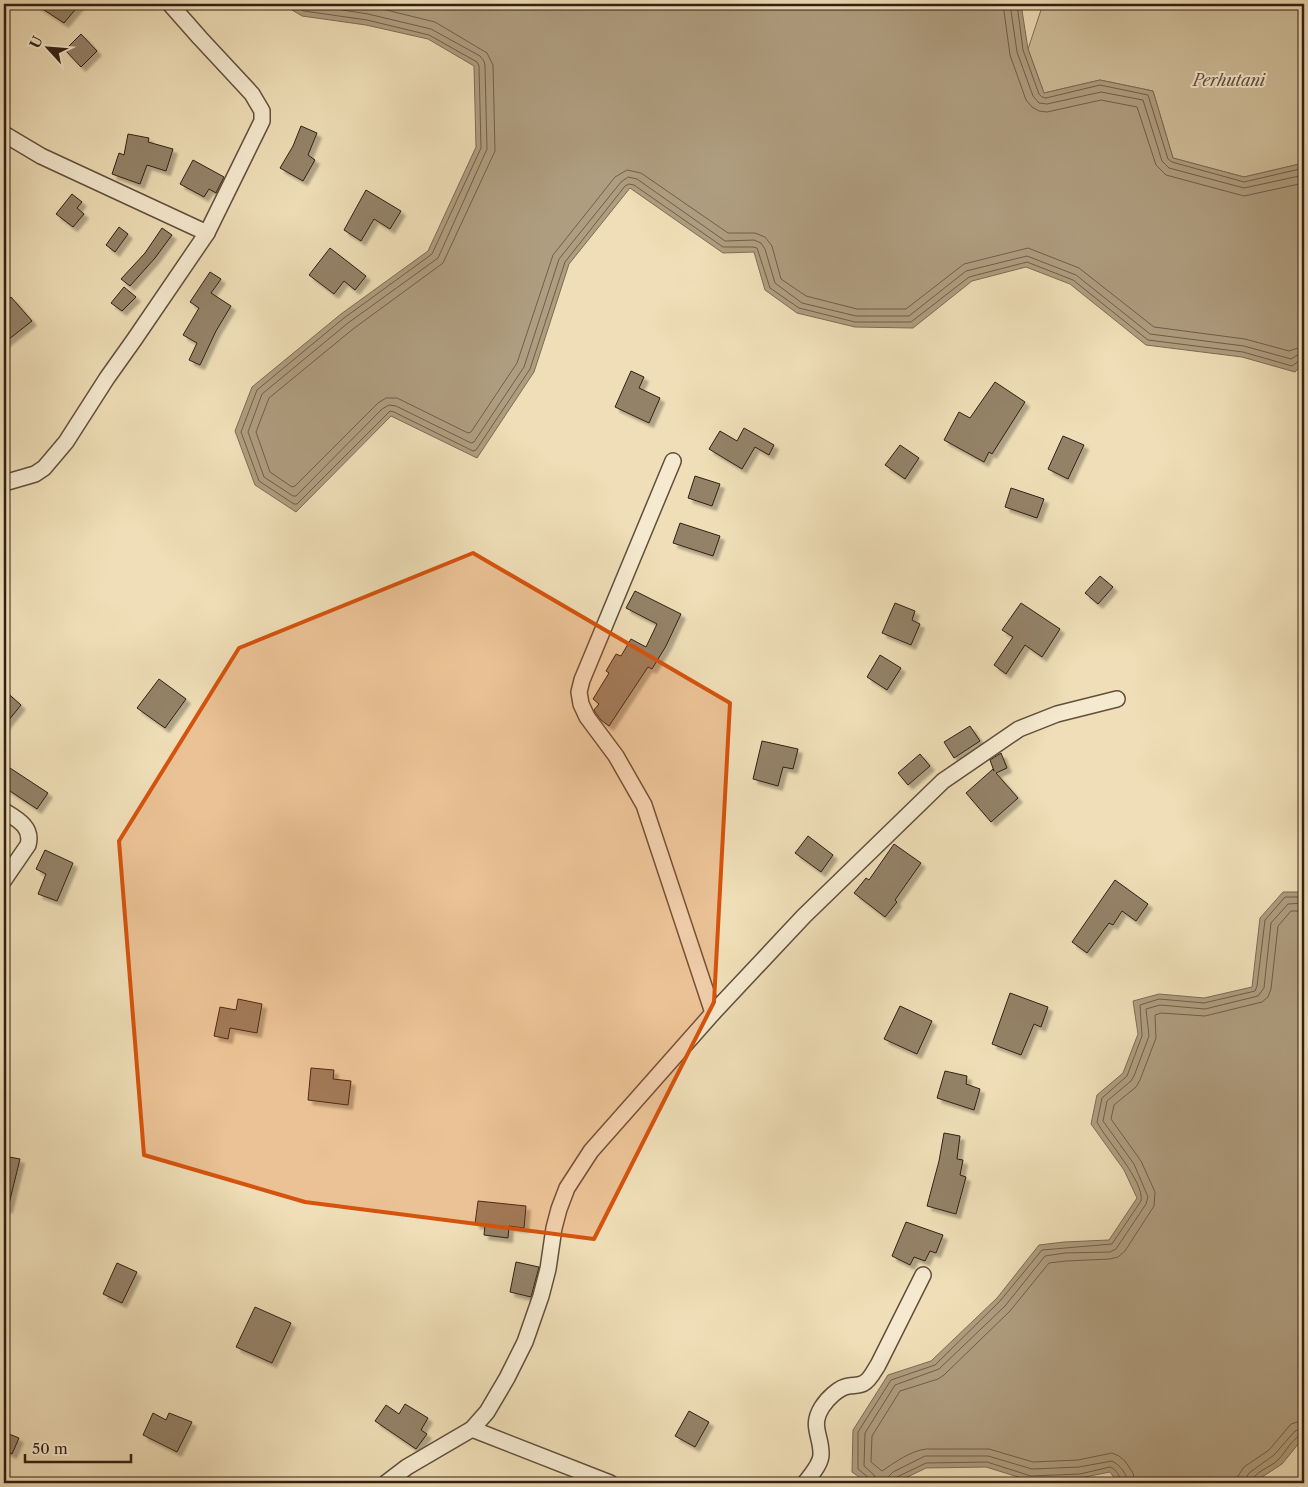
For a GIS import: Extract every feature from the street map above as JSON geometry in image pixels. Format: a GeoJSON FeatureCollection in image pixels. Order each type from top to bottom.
{"type":"FeatureCollection","features":[{"type":"Feature","properties":{"kind":"street"},"geometry":{"type":"LineString","coordinates":[[4,482],[35,474],[55,456],[207,233],[262,121],[262,111],[252,94],[206,46],[170,4]]}},
{"type":"Feature","properties":{"kind":"street"},"geometry":{"type":"LineString","coordinates":[[4,134],[41,156],[207,233]]}},
{"type":"Feature","properties":{"kind":"street"},"geometry":{"type":"LineString","coordinates":[[673,462],[582,680],[580,692],[581,704],[588,717],[616,756],[644,805],[713,1013]]}},
{"type":"Feature","properties":{"kind":"street"},"geometry":{"type":"LineString","coordinates":[[386,1483],[407,1467],[472,1429],[486,1412],[507,1378],[524,1342],[541,1296],[548,1269],[550,1244],[559,1209],[567,1188],[578,1168],[713,1013],[804,916],[942,781],[1019,729],[1057,714],[1117,699]]}},
{"type":"Feature","properties":{"kind":"street"},"geometry":{"type":"LineString","coordinates":[[4,811],[27,829],[30,839],[28,845],[4,880]]}},
{"type":"Feature","properties":{"kind":"street"},"geometry":{"type":"LineString","coordinates":[[805,1483],[817,1466],[822,1453],[816,1431],[817,1418],[822,1407],[833,1394],[846,1386],[860,1385],[870,1378],[923,1275]]}},
{"type":"Feature","properties":{"kind":"street"},"geometry":{"type":"LineString","coordinates":[[472,1429],[610,1483]]}},
{"type":"Feature","properties":{"kind":"highlighted area"},"geometry":{"type":"Polygon","coordinates":[[[473,553],[730,703],[714,1002],[594,1239],[305,1202],[144,1155],[119,841],[239,648],[473,553]]]}},
{"type":"Feature","properties":{"kind":"green space","name":"Perhutani"},"geometry":{"type":"Polygon","coordinates":[[[1043,4],[1304,4],[1304,163],[1244,177],[1173,158],[1153,91],[1100,80],[1044,93],[1028,49],[1043,4]]]}},
{"type":"Feature","properties":{"kind":"water"},"geometry":{"type":"Polygon","coordinates":[[[282,4],[1021,4],[1028,49],[1044,93],[1100,80],[1153,91],[1173,158],[1244,177],[1304,163],[1304,363],[1295,372],[1242,357],[1146,345],[1070,284],[1026,267],[972,281],[913,328],[855,327],[797,313],[765,290],[754,252],[723,253],[630,188],[569,264],[534,372],[477,458],[391,416],[296,512],[255,485],[235,431],[252,387],[341,314],[428,251],[476,147],[474,66],[428,39],[366,25],[302,16],[282,4]]]}},
{"type":"Feature","properties":{"kind":"water"},"geometry":{"type":"Polygon","coordinates":[[[1283,892],[1304,892],[1304,1437],[1282,1464],[1253,1483],[1118,1483],[1110,1472],[1080,1478],[1031,1481],[986,1467],[926,1468],[895,1483],[868,1483],[852,1472],[853,1430],[888,1375],[931,1361],[997,1298],[1039,1245],[1109,1240],[1137,1198],[1124,1170],[1091,1124],[1097,1095],[1123,1073],[1138,1034],[1133,1001],[1159,994],[1204,998],[1252,987],[1260,918],[1283,892]]]}},
{"type":"Feature","properties":{"kind":"building"},"geometry":{"type":"Polygon","coordinates":[[[35,4],[80,4],[64,23],[35,4]]]}},
{"type":"Feature","properties":{"kind":"building"},"geometry":{"type":"Polygon","coordinates":[[[81,34],[97,51],[81,67],[65,50],[81,34]]]}},
{"type":"Feature","properties":{"kind":"building"},"geometry":{"type":"Polygon","coordinates":[[[301,126],[317,133],[308,155],[315,160],[303,181],[280,168],[293,146],[301,126]]]}},
{"type":"Feature","properties":{"kind":"building"},"geometry":{"type":"Polygon","coordinates":[[[128,134],[149,138],[148,142],[173,149],[166,171],[147,165],[140,184],[112,174],[119,153],[124,155],[128,134]]]}},
{"type":"Feature","properties":{"kind":"building"},"geometry":{"type":"Polygon","coordinates":[[[193,160],[224,177],[216,193],[209,189],[204,197],[180,184],[193,160]]]}},
{"type":"Feature","properties":{"kind":"building"},"geometry":{"type":"Polygon","coordinates":[[[366,190],[401,211],[390,229],[374,219],[361,241],[344,230],[366,190]]]}},
{"type":"Feature","properties":{"kind":"building"},"geometry":{"type":"Polygon","coordinates":[[[72,194],[82,202],[77,208],[84,214],[73,227],[56,214],[72,194]]]}},
{"type":"Feature","properties":{"kind":"building"},"geometry":{"type":"Polygon","coordinates":[[[119,227],[128,234],[115,252],[106,245],[119,227]]]}},
{"type":"Feature","properties":{"kind":"building"},"geometry":{"type":"Polygon","coordinates":[[[162,228],[172,235],[130,286],[121,279],[145,253],[162,228]]]}},
{"type":"Feature","properties":{"kind":"building"},"geometry":{"type":"Polygon","coordinates":[[[330,248],[366,276],[355,290],[344,281],[334,294],[309,275],[330,248]]]}},
{"type":"Feature","properties":{"kind":"building"},"geometry":{"type":"Polygon","coordinates":[[[210,272],[221,279],[211,293],[231,306],[216,331],[200,365],[189,360],[197,343],[183,335],[199,308],[190,302],[210,272]]]}},
{"type":"Feature","properties":{"kind":"building"},"geometry":{"type":"Polygon","coordinates":[[[124,287],[136,297],[122,311],[111,303],[124,287]]]}},
{"type":"Feature","properties":{"kind":"building"},"geometry":{"type":"Polygon","coordinates":[[[11,297],[32,321],[4,343],[4,304],[11,297]]]}},
{"type":"Feature","properties":{"kind":"building"},"geometry":{"type":"Polygon","coordinates":[[[631,371],[644,377],[639,388],[660,398],[649,423],[615,407],[631,371]]]}},
{"type":"Feature","properties":{"kind":"building"},"geometry":{"type":"Polygon","coordinates":[[[995,382],[1025,402],[992,454],[989,452],[984,462],[944,440],[959,412],[970,418],[995,382]]]}},
{"type":"Feature","properties":{"kind":"building"},"geometry":{"type":"Polygon","coordinates":[[[744,428],[774,445],[769,455],[755,447],[742,469],[709,449],[720,431],[737,441],[744,428]]]}},
{"type":"Feature","properties":{"kind":"building"},"geometry":{"type":"Polygon","coordinates":[[[1063,436],[1084,445],[1068,479],[1048,469],[1063,436]]]}},
{"type":"Feature","properties":{"kind":"building"},"geometry":{"type":"Polygon","coordinates":[[[900,445],[919,458],[905,479],[885,465],[900,445]]]}},
{"type":"Feature","properties":{"kind":"building"},"geometry":{"type":"Polygon","coordinates":[[[695,476],[720,484],[712,506],[688,498],[695,476]]]}},
{"type":"Feature","properties":{"kind":"building"},"geometry":{"type":"Polygon","coordinates":[[[1011,488],[1044,499],[1037,518],[1005,507],[1011,488]]]}},
{"type":"Feature","properties":{"kind":"building"},"geometry":{"type":"Polygon","coordinates":[[[680,523],[720,536],[713,556],[673,543],[680,523]]]}},
{"type":"Feature","properties":{"kind":"building"},"geometry":{"type":"Polygon","coordinates":[[[1100,576],[1113,587],[1098,604],[1085,593],[1100,576]]]}},
{"type":"Feature","properties":{"kind":"building"},"geometry":{"type":"Polygon","coordinates":[[[635,591],[681,614],[666,646],[652,669],[648,667],[609,726],[595,712],[594,710],[599,704],[593,699],[609,673],[606,671],[616,654],[621,656],[631,639],[646,647],[657,624],[626,608],[635,591]]]}},
{"type":"Feature","properties":{"kind":"building"},"geometry":{"type":"Polygon","coordinates":[[[895,603],[915,611],[912,620],[920,624],[911,645],[882,633],[895,603]]]}},
{"type":"Feature","properties":{"kind":"building"},"geometry":{"type":"Polygon","coordinates":[[[1021,603],[1060,629],[1042,657],[1025,645],[1006,674],[994,665],[1013,637],[1002,630],[1021,603]]]}},
{"type":"Feature","properties":{"kind":"building"},"geometry":{"type":"Polygon","coordinates":[[[880,655],[901,668],[887,690],[867,677],[880,655]]]}},
{"type":"Feature","properties":{"kind":"building"},"geometry":{"type":"Polygon","coordinates":[[[159,679],[186,699],[165,728],[137,708],[159,679]]]}},
{"type":"Feature","properties":{"kind":"building"},"geometry":{"type":"Polygon","coordinates":[[[4,690],[21,705],[4,726],[4,690]]]}},
{"type":"Feature","properties":{"kind":"building"},"geometry":{"type":"Polygon","coordinates":[[[970,726],[980,741],[954,758],[944,742],[970,726]]]}},
{"type":"Feature","properties":{"kind":"building"},"geometry":{"type":"Polygon","coordinates":[[[762,741],[798,749],[793,769],[783,767],[778,786],[753,779],[762,741]]]}},
{"type":"Feature","properties":{"kind":"building"},"geometry":{"type":"Polygon","coordinates":[[[1001,753],[1007,768],[996,773],[1018,798],[991,822],[966,793],[993,769],[994,771],[990,760],[1001,753]]]}},
{"type":"Feature","properties":{"kind":"building"},"geometry":{"type":"Polygon","coordinates":[[[920,754],[930,766],[908,785],[898,773],[920,754]]]}},
{"type":"Feature","properties":{"kind":"building"},"geometry":{"type":"Polygon","coordinates":[[[10,768],[48,793],[37,809],[4,787],[4,777],[10,768]]]}},
{"type":"Feature","properties":{"kind":"building"},"geometry":{"type":"Polygon","coordinates":[[[808,836],[833,855],[821,872],[795,853],[808,836]]]}},
{"type":"Feature","properties":{"kind":"building"},"geometry":{"type":"Polygon","coordinates":[[[894,844],[921,863],[895,900],[897,902],[885,917],[854,893],[866,878],[869,880],[894,844]]]}},
{"type":"Feature","properties":{"kind":"building"},"geometry":{"type":"Polygon","coordinates":[[[45,850],[73,863],[57,901],[38,894],[46,874],[36,869],[45,850]]]}},
{"type":"Feature","properties":{"kind":"building"},"geometry":{"type":"Polygon","coordinates":[[[1115,880],[1148,904],[1136,921],[1122,911],[1113,925],[1109,923],[1087,953],[1072,942],[1115,880]]]}},
{"type":"Feature","properties":{"kind":"building"},"geometry":{"type":"Polygon","coordinates":[[[1010,993],[1048,1007],[1041,1027],[1034,1024],[1021,1055],[992,1044],[1010,993]]]}},
{"type":"Feature","properties":{"kind":"building"},"geometry":{"type":"Polygon","coordinates":[[[238,999],[262,1004],[257,1033],[230,1028],[228,1039],[214,1036],[220,1007],[236,1010],[238,999]]]}},
{"type":"Feature","properties":{"kind":"building"},"geometry":{"type":"Polygon","coordinates":[[[900,1006],[932,1021],[917,1054],[884,1039],[900,1006]]]}},
{"type":"Feature","properties":{"kind":"building"},"geometry":{"type":"Polygon","coordinates":[[[311,1068],[334,1070],[333,1079],[351,1081],[348,1105],[308,1100],[311,1068]]]}},
{"type":"Feature","properties":{"kind":"building"},"geometry":{"type":"Polygon","coordinates":[[[945,1071],[967,1076],[966,1084],[980,1089],[974,1110],[937,1098],[945,1071]]]}},
{"type":"Feature","properties":{"kind":"building"},"geometry":{"type":"Polygon","coordinates":[[[944,1133],[960,1136],[957,1159],[963,1160],[960,1175],[966,1177],[956,1214],[927,1206],[944,1133]]]}},
{"type":"Feature","properties":{"kind":"building"},"geometry":{"type":"Polygon","coordinates":[[[4,1156],[20,1159],[8,1208],[4,1208],[4,1156]]]}},
{"type":"Feature","properties":{"kind":"building"},"geometry":{"type":"Polygon","coordinates":[[[478,1201],[526,1206],[524,1228],[509,1226],[508,1238],[484,1235],[485,1225],[475,1224],[478,1201]]]}},
{"type":"Feature","properties":{"kind":"building"},"geometry":{"type":"Polygon","coordinates":[[[906,1222],[943,1235],[936,1253],[930,1251],[925,1261],[914,1257],[910,1265],[892,1256],[906,1222]]]}},
{"type":"Feature","properties":{"kind":"building"},"geometry":{"type":"Polygon","coordinates":[[[516,1262],[539,1267],[531,1297],[510,1292],[516,1262]]]}},
{"type":"Feature","properties":{"kind":"building"},"geometry":{"type":"Polygon","coordinates":[[[117,1263],[137,1272],[122,1303],[103,1294],[117,1263]]]}},
{"type":"Feature","properties":{"kind":"building"},"geometry":{"type":"Polygon","coordinates":[[[255,1307],[291,1323],[272,1363],[236,1347],[255,1307]]]}},
{"type":"Feature","properties":{"kind":"building"},"geometry":{"type":"Polygon","coordinates":[[[405,1404],[428,1418],[421,1430],[427,1434],[416,1449],[375,1421],[386,1405],[399,1414],[405,1404]]]}},
{"type":"Feature","properties":{"kind":"building"},"geometry":{"type":"Polygon","coordinates":[[[689,1411],[709,1422],[695,1447],[675,1436],[689,1411]]]}},
{"type":"Feature","properties":{"kind":"building"},"geometry":{"type":"Polygon","coordinates":[[[153,1413],[166,1420],[169,1413],[192,1422],[177,1452],[143,1435],[153,1413]]]}},
{"type":"Feature","properties":{"kind":"building"},"geometry":{"type":"Polygon","coordinates":[[[9,1434],[19,1438],[12,1454],[4,1450],[9,1434]]]}}]}
